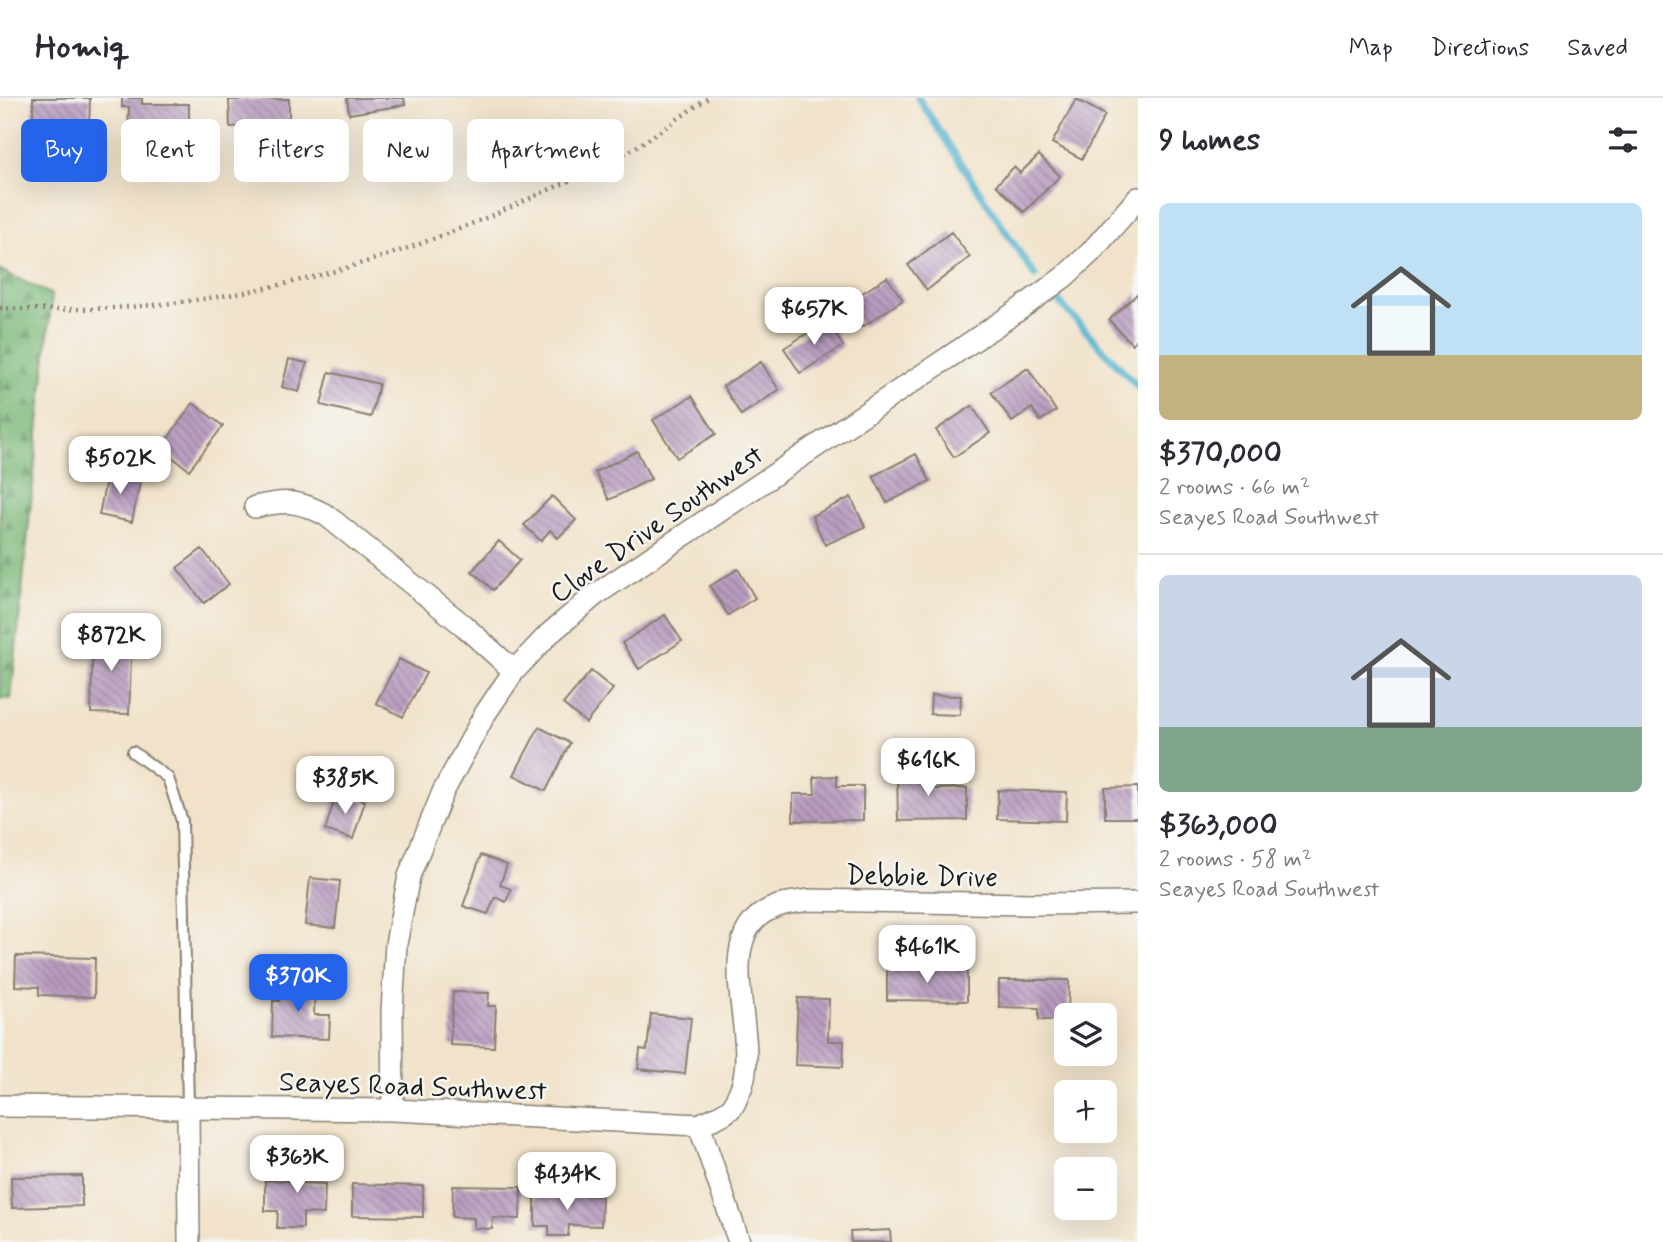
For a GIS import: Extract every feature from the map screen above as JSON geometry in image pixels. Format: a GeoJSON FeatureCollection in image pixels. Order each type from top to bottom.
{"type":"FeatureCollection","features":[{"type":"Feature","properties":{"kind":"street","name":"Clove Drive Southwest"},"geometry":{"type":"LineString","coordinates":[[393,1110],[396,944],[409,876],[443,792],[485,715],[514,671],[549,634],[595,595],[1064,277],[1090,253],[1138,198]]}},
{"type":"Feature","properties":{"kind":"street"},"geometry":{"type":"LineString","coordinates":[[255,507],[278,502],[306,505],[326,515],[463,625],[514,671]]}},
{"type":"Feature","properties":{"kind":"street","name":"Debbie Drive"},"geometry":{"type":"LineString","coordinates":[[699,1125],[732,1108],[743,1086],[748,1059],[739,994],[739,962],[742,943],[753,922],[768,910],[783,904],[808,900],[1138,903]]}},
{"type":"Feature","properties":{"kind":"street","name":"Seayes Road Southwest"},"geometry":{"type":"LineString","coordinates":[[0,1106],[393,1110],[699,1125]]}},
{"type":"Feature","properties":{"kind":"street"},"geometry":{"type":"LineString","coordinates":[[188,1106],[189,1242]]}},
{"type":"Feature","properties":{"kind":"street"},"geometry":{"type":"LineString","coordinates":[[699,1125],[739,1242]]}},
{"type":"Feature","properties":{"kind":"lane"},"geometry":{"type":"LineString","coordinates":[[133,752],[168,778],[183,821],[188,1106]]}},
{"type":"Feature","properties":{"kind":"path"},"geometry":{"type":"LineString","coordinates":[[0,308],[94,309],[160,304],[290,284],[354,267],[416,247],[477,222],[623,155],[708,98]]}},
{"type":"Feature","properties":{"kind":"green space"},"geometry":{"type":"Polygon","coordinates":[[[0,270],[52,295],[11,699],[0,698],[0,270]]]}},
{"type":"Feature","properties":{"kind":"building"},"geometry":{"type":"Polygon","coordinates":[[[33,98],[90,98],[89,119],[33,119],[33,98]]]}},
{"type":"Feature","properties":{"kind":"building"},"geometry":{"type":"Polygon","coordinates":[[[122,98],[142,98],[142,104],[189,104],[189,119],[129,119],[129,107],[122,107],[122,98]]]}},
{"type":"Feature","properties":{"kind":"building"},"geometry":{"type":"Polygon","coordinates":[[[347,98],[404,98],[405,105],[349,114],[347,98]]]}},
{"type":"Feature","properties":{"kind":"building"},"geometry":{"type":"Polygon","coordinates":[[[289,99],[289,119],[234,119],[234,127],[230,127],[229,100],[289,99]]]}},
{"type":"Feature","properties":{"kind":"building"},"geometry":{"type":"Polygon","coordinates":[[[1076,99],[1105,115],[1082,159],[1052,143],[1076,99]]]}},
{"type":"Feature","properties":{"kind":"building"},"geometry":{"type":"Polygon","coordinates":[[[1039,155],[1060,176],[1024,212],[996,185],[1014,167],[1020,173],[1039,155]]]}},
{"type":"Feature","properties":{"kind":"building"},"geometry":{"type":"Polygon","coordinates":[[[951,232],[970,257],[927,290],[908,265],[951,232]]]}},
{"type":"Feature","properties":{"kind":"building"},"geometry":{"type":"Polygon","coordinates":[[[887,277],[903,300],[862,327],[847,303],[887,277]]]}},
{"type":"Feature","properties":{"kind":"building"},"geometry":{"type":"Polygon","coordinates":[[[1138,293],[1138,338],[1132,344],[1109,320],[1138,293]]]}},
{"type":"Feature","properties":{"kind":"building"},"geometry":{"type":"Polygon","coordinates":[[[827,321],[843,346],[800,373],[784,348],[827,321]]]}},
{"type":"Feature","properties":{"kind":"building"},"geometry":{"type":"Polygon","coordinates":[[[289,359],[307,363],[299,392],[282,387],[289,359]]]}},
{"type":"Feature","properties":{"kind":"building"},"geometry":{"type":"Polygon","coordinates":[[[761,362],[779,390],[741,415],[723,386],[761,362]]]}},
{"type":"Feature","properties":{"kind":"building"},"geometry":{"type":"Polygon","coordinates":[[[1028,368],[1056,411],[1040,421],[1032,408],[1012,422],[991,392],[1028,368]]]}},
{"type":"Feature","properties":{"kind":"building"},"geometry":{"type":"Polygon","coordinates":[[[329,372],[379,384],[371,417],[321,405],[329,372]]]}},
{"type":"Feature","properties":{"kind":"building"},"geometry":{"type":"Polygon","coordinates":[[[692,396],[716,434],[677,458],[653,420],[692,396]]]}},
{"type":"Feature","properties":{"kind":"building"},"geometry":{"type":"Polygon","coordinates":[[[193,403],[223,426],[189,470],[161,448],[193,403]]]}},
{"type":"Feature","properties":{"kind":"building"},"geometry":{"type":"Polygon","coordinates":[[[972,406],[990,433],[954,457],[936,430],[972,406]]]}},
{"type":"Feature","properties":{"kind":"building"},"geometry":{"type":"Polygon","coordinates":[[[637,451],[651,479],[609,500],[595,472],[637,451]]]}},
{"type":"Feature","properties":{"kind":"building"},"geometry":{"type":"Polygon","coordinates":[[[916,454],[930,481],[887,503],[873,476],[916,454]]]}},
{"type":"Feature","properties":{"kind":"building"},"geometry":{"type":"Polygon","coordinates":[[[108,470],[141,476],[132,522],[99,515],[108,470]]]}},
{"type":"Feature","properties":{"kind":"building"},"geometry":{"type":"Polygon","coordinates":[[[552,496],[576,520],[558,538],[550,530],[541,541],[524,525],[552,496]]]}},
{"type":"Feature","properties":{"kind":"building"},"geometry":{"type":"Polygon","coordinates":[[[851,497],[865,527],[825,545],[812,516],[851,497]]]}},
{"type":"Feature","properties":{"kind":"building"},"geometry":{"type":"Polygon","coordinates":[[[499,541],[520,560],[493,590],[472,571],[499,541]]]}},
{"type":"Feature","properties":{"kind":"building"},"geometry":{"type":"Polygon","coordinates":[[[202,549],[229,584],[204,603],[177,568],[202,549]]]}},
{"type":"Feature","properties":{"kind":"building"},"geometry":{"type":"Polygon","coordinates":[[[738,569],[755,598],[728,615],[710,586],[738,569]]]}},
{"type":"Feature","properties":{"kind":"building"},"geometry":{"type":"Polygon","coordinates":[[[665,615],[682,641],[639,669],[622,643],[665,615]]]}},
{"type":"Feature","properties":{"kind":"building"},"geometry":{"type":"Polygon","coordinates":[[[93,633],[132,633],[129,714],[91,713],[93,633]]]}},
{"type":"Feature","properties":{"kind":"building"},"geometry":{"type":"Polygon","coordinates":[[[399,659],[426,673],[403,717],[376,703],[399,659]]]}},
{"type":"Feature","properties":{"kind":"building"},"geometry":{"type":"Polygon","coordinates":[[[591,671],[613,689],[586,723],[563,704],[591,671]]]}},
{"type":"Feature","properties":{"kind":"building"},"geometry":{"type":"Polygon","coordinates":[[[931,695],[961,696],[960,715],[930,714],[931,695]]]}},
{"type":"Feature","properties":{"kind":"building"},"geometry":{"type":"Polygon","coordinates":[[[539,727],[570,743],[546,791],[514,775],[539,727]]]}},
{"type":"Feature","properties":{"kind":"building"},"geometry":{"type":"Polygon","coordinates":[[[928,766],[928,789],[967,788],[967,820],[898,821],[897,767],[928,766]]]}},
{"type":"Feature","properties":{"kind":"building"},"geometry":{"type":"Polygon","coordinates":[[[837,776],[837,786],[863,786],[863,820],[793,821],[793,794],[815,794],[814,777],[837,776]]]}},
{"type":"Feature","properties":{"kind":"building"},"geometry":{"type":"Polygon","coordinates":[[[1138,787],[1138,818],[1105,818],[1105,788],[1138,787]]]}},
{"type":"Feature","properties":{"kind":"building"},"geometry":{"type":"Polygon","coordinates":[[[998,790],[1067,792],[1066,821],[997,819],[998,790]]]}},
{"type":"Feature","properties":{"kind":"building"},"geometry":{"type":"Polygon","coordinates":[[[337,792],[365,801],[353,839],[325,830],[337,792]]]}},
{"type":"Feature","properties":{"kind":"building"},"geometry":{"type":"Polygon","coordinates":[[[481,855],[507,865],[500,885],[511,889],[506,902],[495,897],[488,914],[463,906],[481,855]]]}},
{"type":"Feature","properties":{"kind":"building"},"geometry":{"type":"Polygon","coordinates":[[[310,878],[340,881],[335,928],[305,925],[310,878]]]}},
{"type":"Feature","properties":{"kind":"building"},"geometry":{"type":"Polygon","coordinates":[[[16,956],[95,958],[94,997],[39,995],[39,987],[15,986],[16,956]]]}},
{"type":"Feature","properties":{"kind":"building"},"geometry":{"type":"Polygon","coordinates":[[[887,969],[967,969],[967,1001],[887,1000],[887,969]]]}},
{"type":"Feature","properties":{"kind":"building"},"geometry":{"type":"Polygon","coordinates":[[[999,980],[1069,980],[1068,1003],[1054,1003],[1054,1020],[1039,1020],[1039,1008],[999,1007],[999,980]]]}},
{"type":"Feature","properties":{"kind":"building"},"geometry":{"type":"Polygon","coordinates":[[[280,984],[315,985],[314,1015],[330,1015],[329,1039],[272,1037],[273,1001],[279,1001],[280,984]]]}},
{"type":"Feature","properties":{"kind":"building"},"geometry":{"type":"Polygon","coordinates":[[[453,992],[489,993],[488,1006],[496,1006],[494,1047],[450,1045],[453,992]]]}},
{"type":"Feature","properties":{"kind":"building"},"geometry":{"type":"Polygon","coordinates":[[[798,998],[829,999],[828,1041],[844,1041],[843,1067],[795,1065],[798,998]]]}},
{"type":"Feature","properties":{"kind":"building"},"geometry":{"type":"Polygon","coordinates":[[[651,1014],[691,1018],[685,1074],[638,1069],[640,1049],[647,1050],[651,1014]]]}},
{"type":"Feature","properties":{"kind":"building"},"geometry":{"type":"Polygon","coordinates":[[[301,1154],[323,1154],[322,1175],[303,1175],[303,1183],[325,1184],[324,1214],[303,1213],[303,1228],[277,1228],[278,1211],[265,1211],[265,1180],[300,1181],[301,1154]]]}},
{"type":"Feature","properties":{"kind":"building"},"geometry":{"type":"Polygon","coordinates":[[[82,1176],[82,1206],[12,1208],[11,1177],[82,1176]]]}},
{"type":"Feature","properties":{"kind":"building"},"geometry":{"type":"Polygon","coordinates":[[[352,1184],[423,1186],[423,1217],[352,1216],[352,1184]]]}},
{"type":"Feature","properties":{"kind":"building"},"geometry":{"type":"Polygon","coordinates":[[[453,1186],[521,1187],[520,1219],[493,1218],[492,1229],[474,1228],[474,1218],[452,1217],[453,1186]]]}},
{"type":"Feature","properties":{"kind":"building"},"geometry":{"type":"Polygon","coordinates":[[[535,1195],[602,1196],[601,1226],[569,1225],[568,1236],[549,1236],[549,1226],[535,1226],[535,1195]]]}},
{"type":"Feature","properties":{"kind":"building"},"geometry":{"type":"Polygon","coordinates":[[[890,1230],[891,1242],[851,1242],[850,1232],[890,1230]]]}},
{"type":"Feature","properties":{"kind":"waterway"},"geometry":{"type":"LineString","coordinates":[[918,98],[1035,276]]}},
{"type":"Feature","properties":{"kind":"waterway"},"geometry":{"type":"LineString","coordinates":[[1059,302],[1138,387]]}}]}
